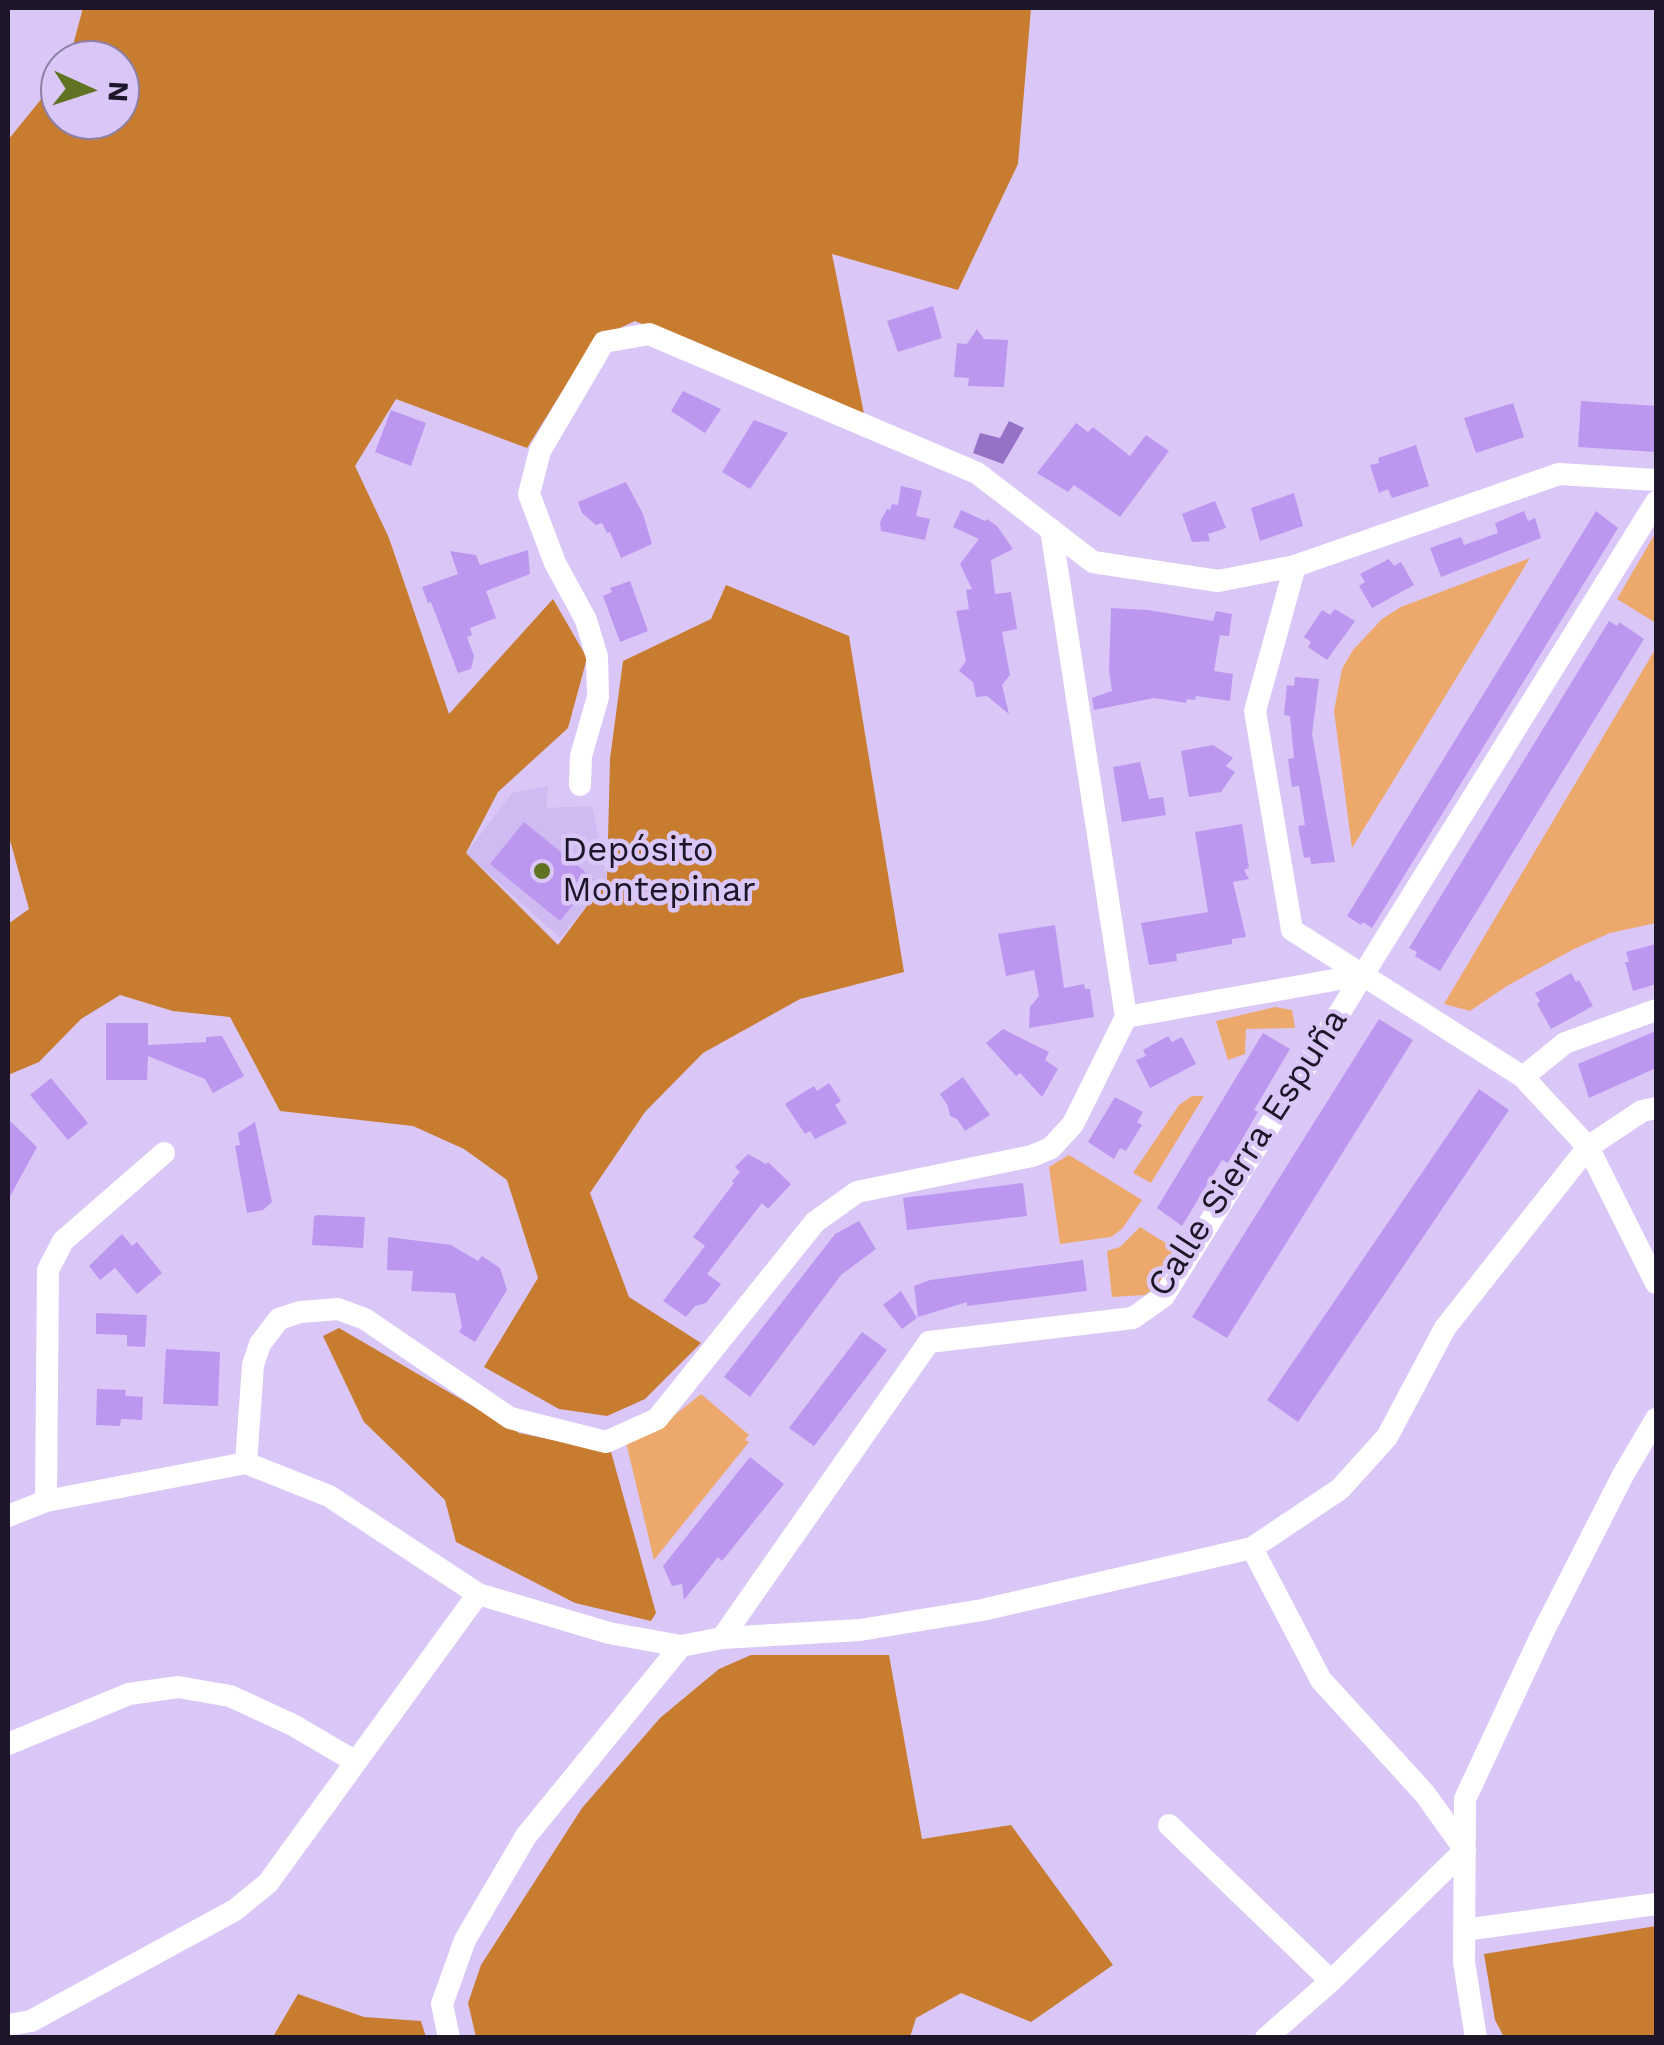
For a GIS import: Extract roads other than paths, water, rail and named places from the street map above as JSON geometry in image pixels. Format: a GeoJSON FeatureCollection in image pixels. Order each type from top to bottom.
{"type":"FeatureCollection","features":[{"type":"Feature","properties":{"kind":"street"},"geometry":{"type":"LineString","coordinates":[[580,786],[581,756],[598,696],[597,657],[586,620],[554,563],[529,494],[540,451],[604,342],[648,334],[976,473],[1093,562],[1218,581],[1295,566],[1558,474],[1656,480]]}},
{"type":"Feature","properties":{"kind":"street","name":"Calle Sierra Espuña"},"geometry":{"type":"LineString","coordinates":[[722,1638],[929,1342],[1133,1318],[1164,1296],[1656,502]]}},
{"type":"Feature","properties":{"kind":"street"},"geometry":{"type":"LineString","coordinates":[[246,1463],[253,1365],[260,1344],[279,1319],[300,1312],[338,1309],[365,1319],[510,1418],[606,1442],[657,1419],[814,1222],[857,1192],[1032,1156],[1052,1148],[1072,1124],[1126,1018],[1051,529]]}},
{"type":"Feature","properties":{"kind":"street"},"geometry":{"type":"LineString","coordinates":[[1295,566],[1255,711],[1292,930],[1523,1076],[1588,1147],[1656,1283]]}},
{"type":"Feature","properties":{"kind":"street"},"geometry":{"type":"LineString","coordinates":[[1126,1018],[1362,974]]}},
{"type":"Feature","properties":{"kind":"street"},"geometry":{"type":"LineString","coordinates":[[1523,1076],[1565,1044],[1656,1010]]}},
{"type":"Feature","properties":{"kind":"street"},"geometry":{"type":"LineString","coordinates":[[8,1516],[46,1501],[246,1463],[329,1496],[478,1594],[609,1632],[681,1646],[722,1638],[860,1630],[982,1610],[1252,1548],[1340,1489],[1387,1437],[1445,1328],[1588,1147],[1642,1112],[1656,1108]]}},
{"type":"Feature","properties":{"kind":"street"},"geometry":{"type":"LineString","coordinates":[[46,1501],[48,1270],[62,1241],[164,1153]]}},
{"type":"Feature","properties":{"kind":"street"},"geometry":{"type":"LineString","coordinates":[[1476,2038],[1464,1962],[1465,1799],[1542,1634],[1623,1475],[1656,1420]]}},
{"type":"Feature","properties":{"kind":"street"},"geometry":{"type":"LineString","coordinates":[[1252,1548],[1322,1680],[1424,1794],[1465,1850]]}},
{"type":"Feature","properties":{"kind":"street"},"geometry":{"type":"LineString","coordinates":[[8,2025],[31,2021],[235,1910],[268,1883],[478,1594]]}},
{"type":"Feature","properties":{"kind":"street"},"geometry":{"type":"LineString","coordinates":[[449,2038],[442,2004],[465,1940],[517,1850],[681,1646]]}},
{"type":"Feature","properties":{"kind":"street"},"geometry":{"type":"LineString","coordinates":[[8,1744],[129,1694],[178,1686],[230,1696],[293,1724],[356,1762]]}},
{"type":"Feature","properties":{"kind":"street"},"geometry":{"type":"LineString","coordinates":[[1169,1826],[1331,1981]]}},
{"type":"Feature","properties":{"kind":"street"},"geometry":{"type":"LineString","coordinates":[[1266,2038],[1331,1981],[1465,1850]]}},
{"type":"Feature","properties":{"kind":"street"},"geometry":{"type":"LineString","coordinates":[[1464,1930],[1656,1904]]}},
{"type":"Feature","properties":{"kind":"place","name":"Depósito Montepinar"},"geometry":{"type":"Point","coordinates":[542,871]}}]}
